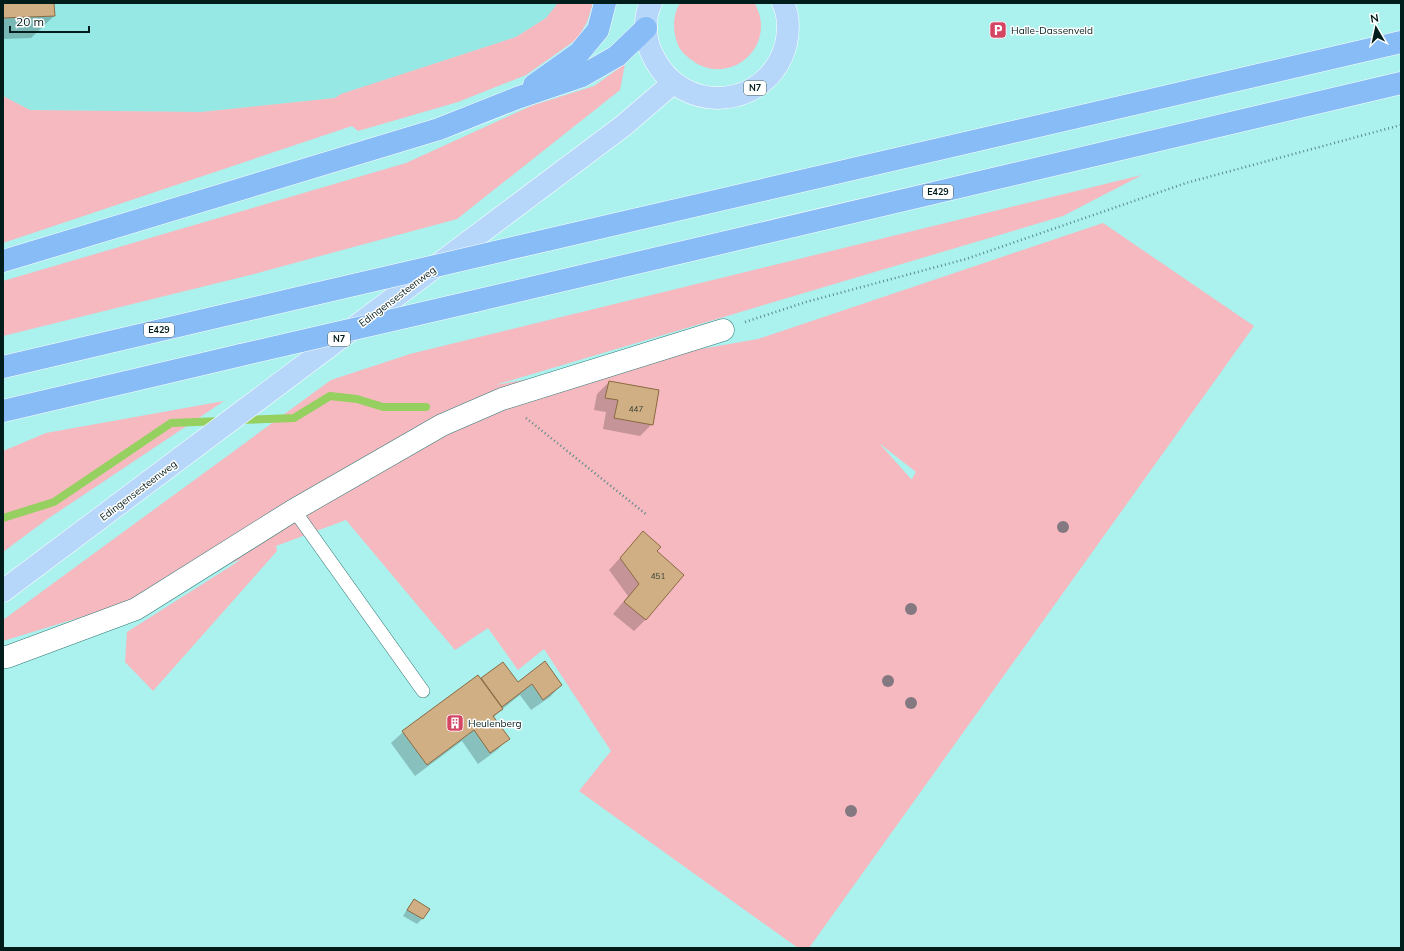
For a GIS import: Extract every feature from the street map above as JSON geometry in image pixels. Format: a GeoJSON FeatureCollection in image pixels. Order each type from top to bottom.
{"type":"FeatureCollection","features":[{"type":"Feature","properties":{"kind":"highway"},"geometry":{"type":"LineString","coordinates":[[517,98],[579,53],[598,30],[605,3]]}},
{"type":"Feature","properties":{"kind":"highway"},"geometry":{"type":"LineString","coordinates":[[3,261],[439,129],[517,98],[582,76],[617,56],[646,28]]}},
{"type":"Feature","properties":{"kind":"highway","name":"E429"},"geometry":{"type":"LineString","coordinates":[[3,367],[1401,42]]}},
{"type":"Feature","properties":{"kind":"highway","name":"E429"},"geometry":{"type":"LineString","coordinates":[[3,411],[1401,83]]}},
{"type":"Feature","properties":{"kind":"main road","name":"N7"},"geometry":{"type":"LineString","coordinates":[[651,3],[646,28],[649,49],[658,68],[673,83],[692,94],[713,98],[735,96],[755,88],[772,73],[783,55],[789,33],[789,6]]}},
{"type":"Feature","properties":{"kind":"main road","name":"Edingensesteenweg"},"geometry":{"type":"LineString","coordinates":[[3,591],[623,126],[673,83]]}},
{"type":"Feature","properties":{"kind":"street"},"geometry":{"type":"LineString","coordinates":[[3,657],[7,657],[136,609],[294,510],[442,425],[502,399],[723,330]]}},
{"type":"Feature","properties":{"kind":"lane"},"geometry":{"type":"LineString","coordinates":[[294,510],[423,691]]}},
{"type":"Feature","properties":{"kind":"path"},"geometry":{"type":"LineString","coordinates":[[723,330],[806,302],[966,259],[1186,183],[1401,125]]}},
{"type":"Feature","properties":{"kind":"path"},"geometry":{"type":"LineString","coordinates":[[502,399],[647,515]]}},
{"type":"Feature","properties":{"kind":"shaded area"},"geometry":{"type":"Polygon","coordinates":[[[3,3],[558,3],[546,18],[516,37],[341,94],[335,98],[201,112],[30,110],[3,96],[3,3]]]}},
{"type":"Feature","properties":{"kind":"shaded area"},"geometry":{"type":"Polygon","coordinates":[[[558,3],[593,3],[587,22],[577,39],[526,75],[458,102],[358,131],[352,126],[3,243],[3,96],[30,110],[201,112],[335,98],[341,94],[516,37],[546,18],[558,3]]]}},
{"type":"Feature","properties":{"kind":"shaded area"},"geometry":{"type":"Polygon","coordinates":[[[680,3],[755,3],[760,17],[761,31],[751,54],[742,62],[730,67],[718,69],[705,67],[686,56],[681,50],[675,35],[674,18],[680,3]]]}},
{"type":"Feature","properties":{"kind":"shaded area"},"geometry":{"type":"Polygon","coordinates":[[[625,64],[620,90],[457,219],[250,275],[3,336],[3,281],[406,163],[531,106],[594,86],[625,64]]]}},
{"type":"Feature","properties":{"kind":"shaded area"},"geometry":{"type":"Polygon","coordinates":[[[1142,175],[1063,216],[495,385],[758,339],[1103,223],[1254,326],[809,948],[798,948],[579,791],[611,751],[544,649],[518,670],[488,628],[455,650],[346,520],[276,546],[277,551],[153,691],[125,662],[127,632],[242,559],[111,608],[3,641],[3,620],[331,380],[410,354],[1142,175]],[[879,443],[911,479],[916,472],[879,443]]]}},
{"type":"Feature","properties":{"kind":"shaded area"},"geometry":{"type":"Polygon","coordinates":[[[224,401],[46,520],[3,552],[3,451],[46,433],[224,401]]]}},
{"type":"Feature","properties":{"kind":"building"},"geometry":{"type":"Polygon","coordinates":[[[3,3],[54,3],[55,16],[3,18],[3,3]]]}},
{"type":"Feature","properties":{"kind":"building"},"geometry":{"type":"Polygon","coordinates":[[[609,381],[659,390],[653,425],[614,418],[618,400],[605,398],[609,381]]]}},
{"type":"Feature","properties":{"kind":"building"},"geometry":{"type":"Polygon","coordinates":[[[643,531],[661,547],[657,551],[684,575],[646,620],[624,602],[639,584],[620,558],[643,531]]]}},
{"type":"Feature","properties":{"kind":"building"},"geometry":{"type":"Polygon","coordinates":[[[545,661],[562,685],[543,700],[532,684],[502,707],[481,678],[503,662],[518,682],[545,661]]]}},
{"type":"Feature","properties":{"kind":"building","name":"Heulenberg"},"geometry":{"type":"Polygon","coordinates":[[[478,675],[503,709],[493,716],[510,739],[490,753],[474,730],[427,765],[402,731],[478,675]]]}},
{"type":"Feature","properties":{"kind":"building"},"geometry":{"type":"Polygon","coordinates":[[[414,899],[430,909],[423,919],[407,910],[414,899]]]}},
{"type":"Feature","properties":{"kind":"waterway"},"geometry":{"type":"LineString","coordinates":[[239,420],[294,418],[330,396],[357,399],[383,407],[426,407]]}},
{"type":"Feature","properties":{"kind":"waterway"},"geometry":{"type":"LineString","coordinates":[[3,518],[54,502],[171,423],[221,421]]}},
{"type":"Feature","properties":{"kind":"place","name":"Halle-Dassenveld"},"geometry":{"type":"Point","coordinates":[998,30]}},
{"type":"Feature","properties":{"kind":"place","name":"Heulenberg"},"geometry":{"type":"Point","coordinates":[455,723]}}]}
